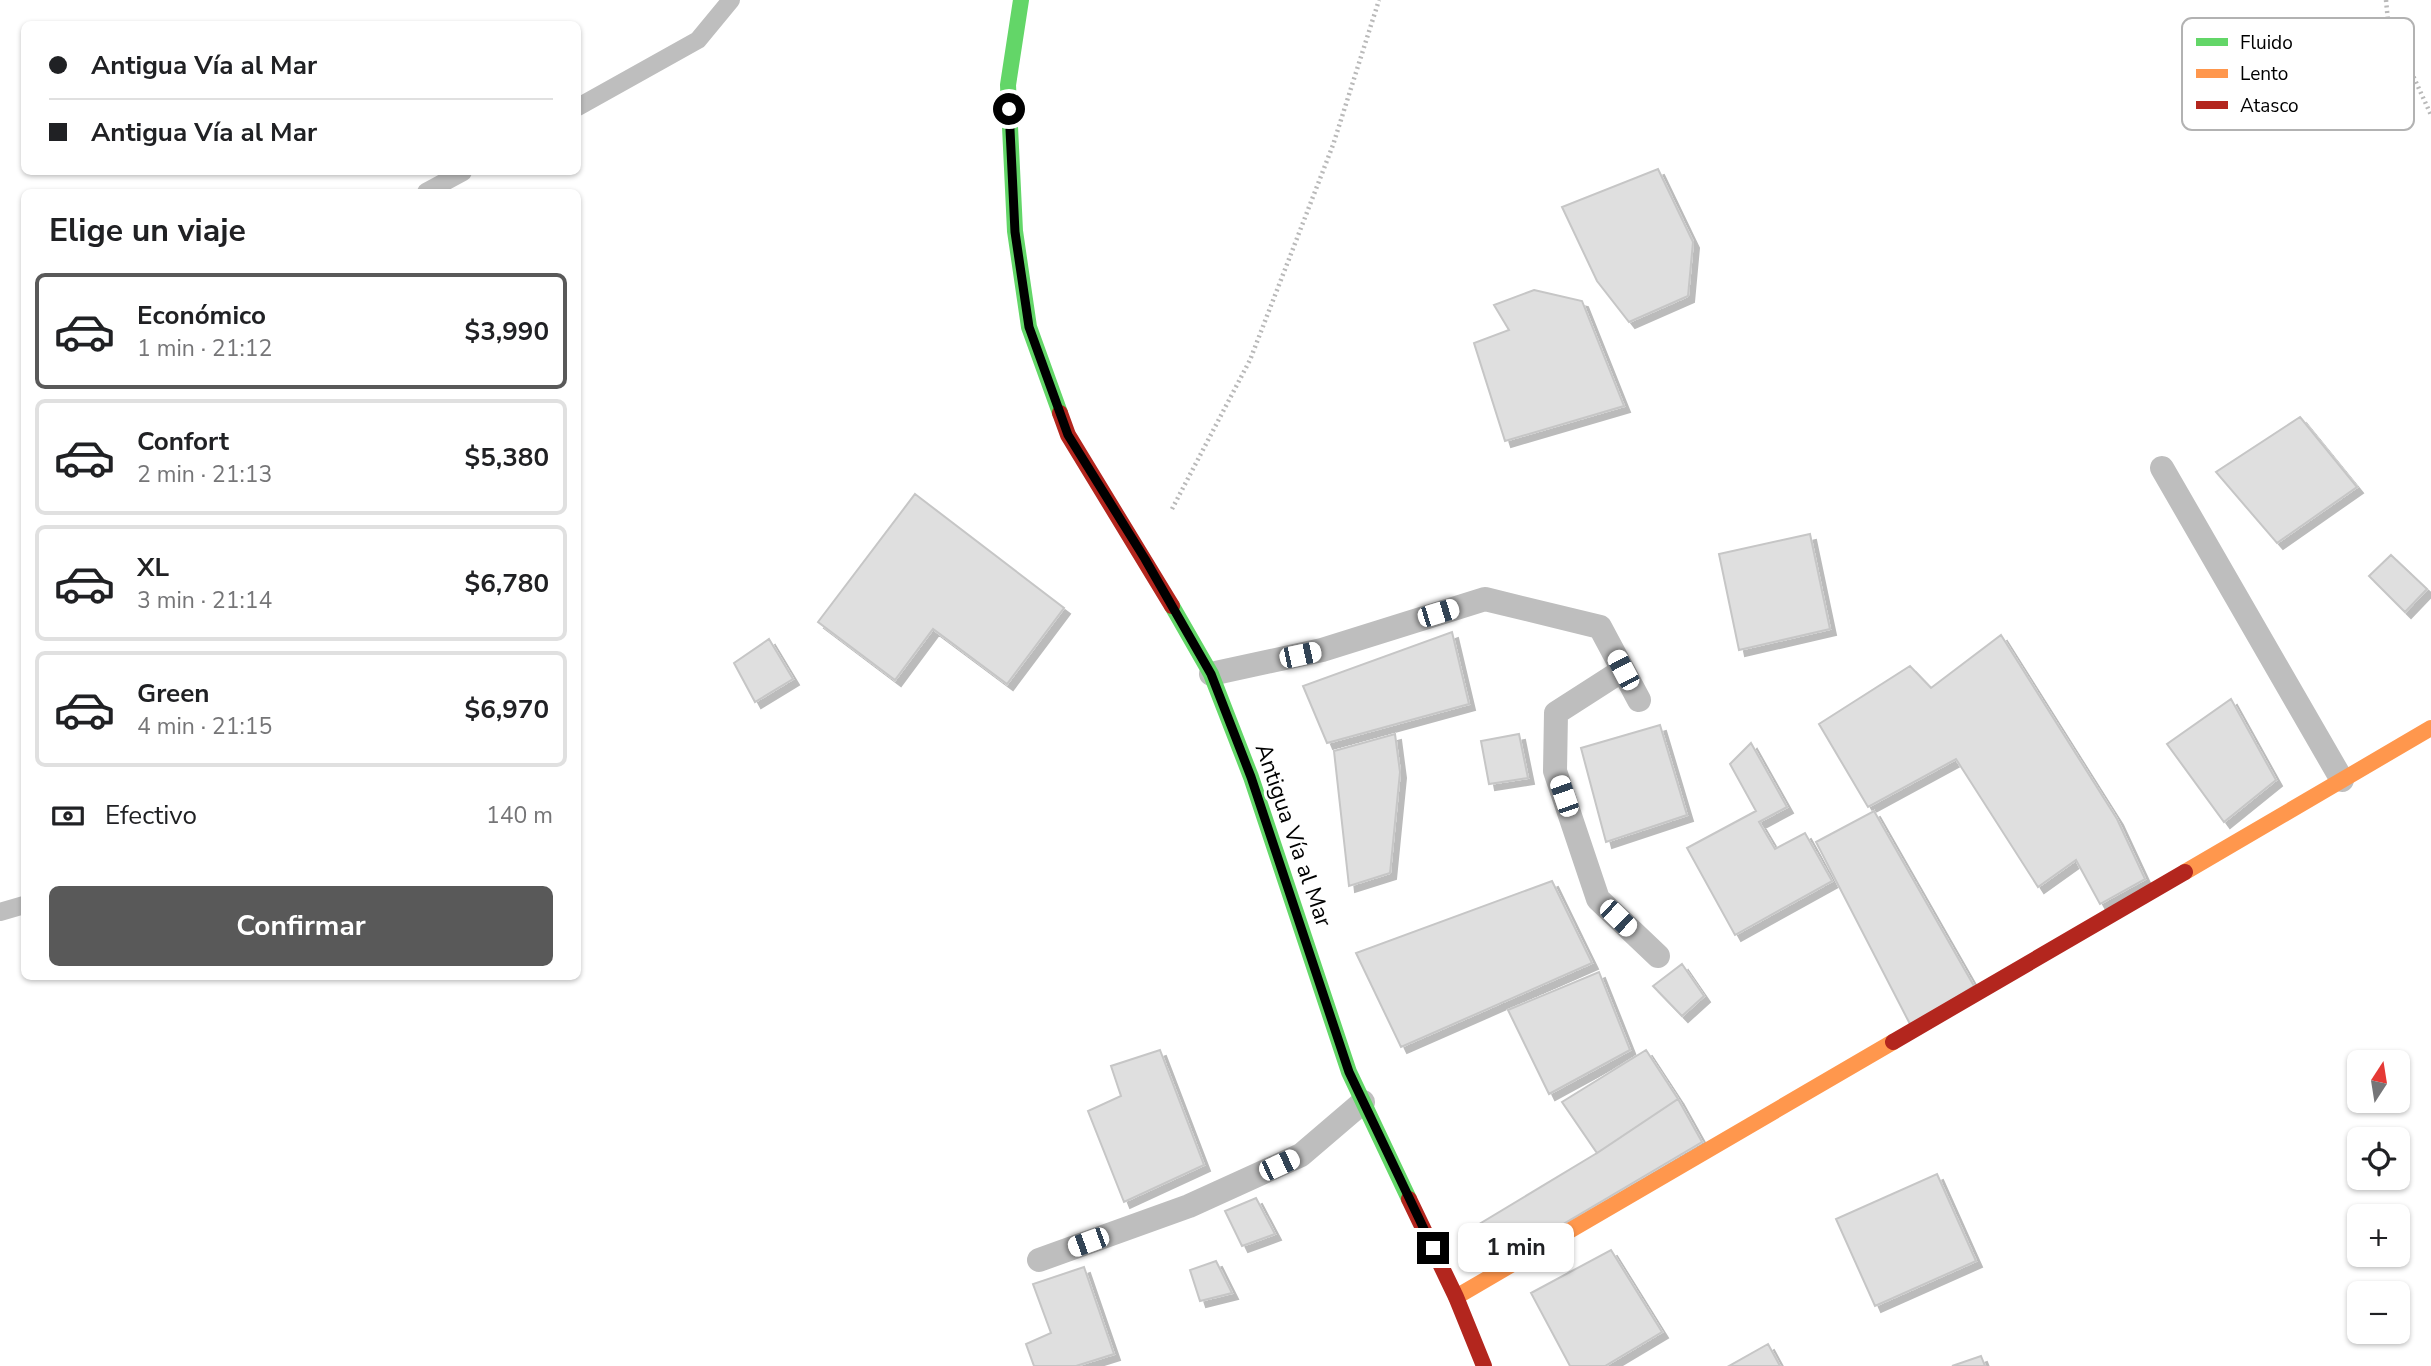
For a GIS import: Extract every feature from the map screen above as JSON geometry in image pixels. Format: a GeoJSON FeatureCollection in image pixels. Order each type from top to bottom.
{"type":"FeatureCollection","features":[{"type":"Feature","properties":{"kind":"main road","name":"Antigua Vía al Mar"},"geometry":{"type":"LineString","coordinates":[[1021,0],[1008,85],[1015,232],[1029,327],[1068,435],[1145,559],[1211,674],[1251,777],[1349,1072],[1456,1297],[1484,1366]]}},
{"type":"Feature","properties":{"kind":"main road"},"geometry":{"type":"LineString","coordinates":[[1456,1297],[2431,728]]}},
{"type":"Feature","properties":{"kind":"lane"},"geometry":{"type":"LineString","coordinates":[[2162,468],[2342,780]]}},
{"type":"Feature","properties":{"kind":"lane"},"geometry":{"type":"LineString","coordinates":[[1211,674],[1322,650],[1485,598],[1600,627],[1639,701]]}},
{"type":"Feature","properties":{"kind":"lane"},"geometry":{"type":"LineString","coordinates":[[1623,670],[1556,713],[1555,771],[1598,899],[1658,956]]}},
{"type":"Feature","properties":{"kind":"lane"},"geometry":{"type":"LineString","coordinates":[[1038,1260],[1189,1206],[1301,1155],[1363,1102]]}},
{"type":"Feature","properties":{"kind":"path"},"geometry":{"type":"LineString","coordinates":[[1145,559],[1250,360],[1333,145],[1379,0]]}},
{"type":"Feature","properties":{"kind":"path"},"geometry":{"type":"LineString","coordinates":[[2386,0],[2388,18]]}},
{"type":"Feature","properties":{"kind":"path"},"geometry":{"type":"LineString","coordinates":[[2414,78],[2431,115]]}},
{"type":"Feature","properties":{"kind":"building"},"geometry":{"type":"Polygon","coordinates":[[[1658,169],[1693,242],[1688,296],[1629,322],[1597,281],[1562,207],[1658,169]]]}},
{"type":"Feature","properties":{"kind":"building"},"geometry":{"type":"Polygon","coordinates":[[[1534,290],[1582,301],[1624,406],[1505,441],[1474,343],[1509,330],[1494,305],[1534,290]]]}},
{"type":"Feature","properties":{"kind":"building"},"geometry":{"type":"Polygon","coordinates":[[[2300,417],[2357,487],[2277,543],[2216,472],[2300,417]]]}},
{"type":"Feature","properties":{"kind":"building"},"geometry":{"type":"Polygon","coordinates":[[[915,494],[1064,608],[1007,684],[933,629],[895,680],[818,622],[915,494]]]}},
{"type":"Feature","properties":{"kind":"building"},"geometry":{"type":"Polygon","coordinates":[[[1810,534],[1830,629],[1739,650],[1719,554],[1810,534]]]}},
{"type":"Feature","properties":{"kind":"building"},"geometry":{"type":"Polygon","coordinates":[[[2391,555],[2427,589],[2405,612],[2369,576],[2391,555]]]}},
{"type":"Feature","properties":{"kind":"building"},"geometry":{"type":"Polygon","coordinates":[[[1452,632],[1469,704],[1327,743],[1303,686],[1452,632]]]}},
{"type":"Feature","properties":{"kind":"building"},"geometry":{"type":"Polygon","coordinates":[[[2001,635],[2117,819],[2145,879],[2100,904],[2076,860],[2038,887],[1956,759],[1868,807],[1819,724],[1910,666],[1931,688],[2001,635]]]}},
{"type":"Feature","properties":{"kind":"building"},"geometry":{"type":"Polygon","coordinates":[[[769,639],[793,679],[755,702],[734,663],[769,639]]]}},
{"type":"Feature","properties":{"kind":"building"},"geometry":{"type":"Polygon","coordinates":[[[2231,699],[2276,780],[2224,822],[2167,744],[2231,699]]]}},
{"type":"Feature","properties":{"kind":"building"},"geometry":{"type":"Polygon","coordinates":[[[1660,725],[1687,815],[1606,842],[1581,748],[1660,725]]]}},
{"type":"Feature","properties":{"kind":"building"},"geometry":{"type":"Polygon","coordinates":[[[1395,734],[1400,772],[1390,873],[1349,886],[1334,751],[1395,734]]]}},
{"type":"Feature","properties":{"kind":"building"},"geometry":{"type":"Polygon","coordinates":[[[1519,734],[1528,778],[1489,784],[1481,741],[1519,734]]]}},
{"type":"Feature","properties":{"kind":"building"},"geometry":{"type":"Polygon","coordinates":[[[1751,743],[1787,807],[1759,822],[1775,849],[1805,833],[1832,881],[1735,935],[1687,848],[1756,811],[1730,764],[1751,743]]]}},
{"type":"Feature","properties":{"kind":"building"},"geometry":{"type":"Polygon","coordinates":[[[1874,811],[1974,986],[1911,1026],[1816,842],[1874,811]]]}},
{"type":"Feature","properties":{"kind":"building"},"geometry":{"type":"Polygon","coordinates":[[[1552,881],[1592,963],[1401,1047],[1356,953],[1552,881]]]}},
{"type":"Feature","properties":{"kind":"building"},"geometry":{"type":"Polygon","coordinates":[[[1682,964],[1704,996],[1682,1016],[1653,986],[1682,964]]]}},
{"type":"Feature","properties":{"kind":"building"},"geometry":{"type":"Polygon","coordinates":[[[1599,972],[1630,1050],[1549,1094],[1508,1010],[1599,972]]]}},
{"type":"Feature","properties":{"kind":"building"},"geometry":{"type":"Polygon","coordinates":[[[1160,1050],[1204,1165],[1124,1202],[1088,1111],[1121,1096],[1111,1066],[1160,1050]]]}},
{"type":"Feature","properties":{"kind":"building"},"geometry":{"type":"Polygon","coordinates":[[[1646,1050],[1678,1099],[1597,1153],[1562,1102],[1646,1050]]]}},
{"type":"Feature","properties":{"kind":"building"},"geometry":{"type":"Polygon","coordinates":[[[1678,1099],[1702,1142],[1504,1259],[1476,1226],[1597,1153],[1678,1099]]]}},
{"type":"Feature","properties":{"kind":"building"},"geometry":{"type":"Polygon","coordinates":[[[1937,1174],[1976,1261],[1875,1306],[1836,1219],[1937,1174]]]}},
{"type":"Feature","properties":{"kind":"building"},"geometry":{"type":"Polygon","coordinates":[[[1256,1198],[1275,1234],[1242,1246],[1225,1211],[1256,1198]]]}},
{"type":"Feature","properties":{"kind":"building"},"geometry":{"type":"Polygon","coordinates":[[[1611,1250],[1662,1332],[1605,1366],[1570,1366],[1531,1293],[1611,1250]]]}},
{"type":"Feature","properties":{"kind":"building"},"geometry":{"type":"Polygon","coordinates":[[[1216,1261],[1232,1293],[1200,1301],[1190,1270],[1216,1261]]]}},
{"type":"Feature","properties":{"kind":"building"},"geometry":{"type":"Polygon","coordinates":[[[1084,1267],[1114,1354],[1076,1366],[1034,1366],[1026,1344],[1051,1333],[1033,1284],[1084,1267]]]}},
{"type":"Feature","properties":{"kind":"building"},"geometry":{"type":"Polygon","coordinates":[[[1768,1344],[1780,1366],[1729,1366],[1768,1344]]]}},
{"type":"Feature","properties":{"kind":"building"},"geometry":{"type":"Polygon","coordinates":[[[1981,1356],[1985,1366],[1952,1366],[1981,1356]]]}},
{"type":"Feature","properties":{"kind":"waterway"},"geometry":{"type":"LineString","coordinates":[[581,105],[698,40],[731,0]]}},
{"type":"Feature","properties":{"kind":"waterway"},"geometry":{"type":"LineString","coordinates":[[432,189],[457,175]]}},
{"type":"Feature","properties":{"kind":"waterway"},"geometry":{"type":"LineString","coordinates":[[0,912],[21,906]]}},
{"type":"Feature","properties":{"kind":"traffic: fast"},"geometry":{"type":"LineString","coordinates":[[1021,0],[1008,85],[1015,231],[1029,327],[1060,413]]}},
{"type":"Feature","properties":{"kind":"traffic: fast"},"geometry":{"type":"LineString","coordinates":[[1172,606],[1211,674],[1251,777],[1349,1072],[1409,1199]]}},
{"type":"Feature","properties":{"kind":"traffic: slow"},"geometry":{"type":"LineString","coordinates":[[2185,872],[2431,728]]}},
{"type":"Feature","properties":{"kind":"traffic: slow"},"geometry":{"type":"LineString","coordinates":[[1456,1297],[1893,1042]]}},
{"type":"Feature","properties":{"kind":"traffic: jam"},"geometry":{"type":"LineString","coordinates":[[1060,413],[1068,435],[1172,606]]}},
{"type":"Feature","properties":{"kind":"traffic: jam"},"geometry":{"type":"LineString","coordinates":[[1893,1042],[2185,872]]}},
{"type":"Feature","properties":{"kind":"traffic: jam"},"geometry":{"type":"LineString","coordinates":[[1409,1199],[1456,1297],[1484,1366]]}},
{"type":"Feature","properties":{"kind":"route"},"geometry":{"type":"LineString","coordinates":[[1009,109],[1015,232],[1029,327],[1068,435],[1145,559],[1211,674],[1251,777],[1349,1072],[1433,1248]]}}]}
